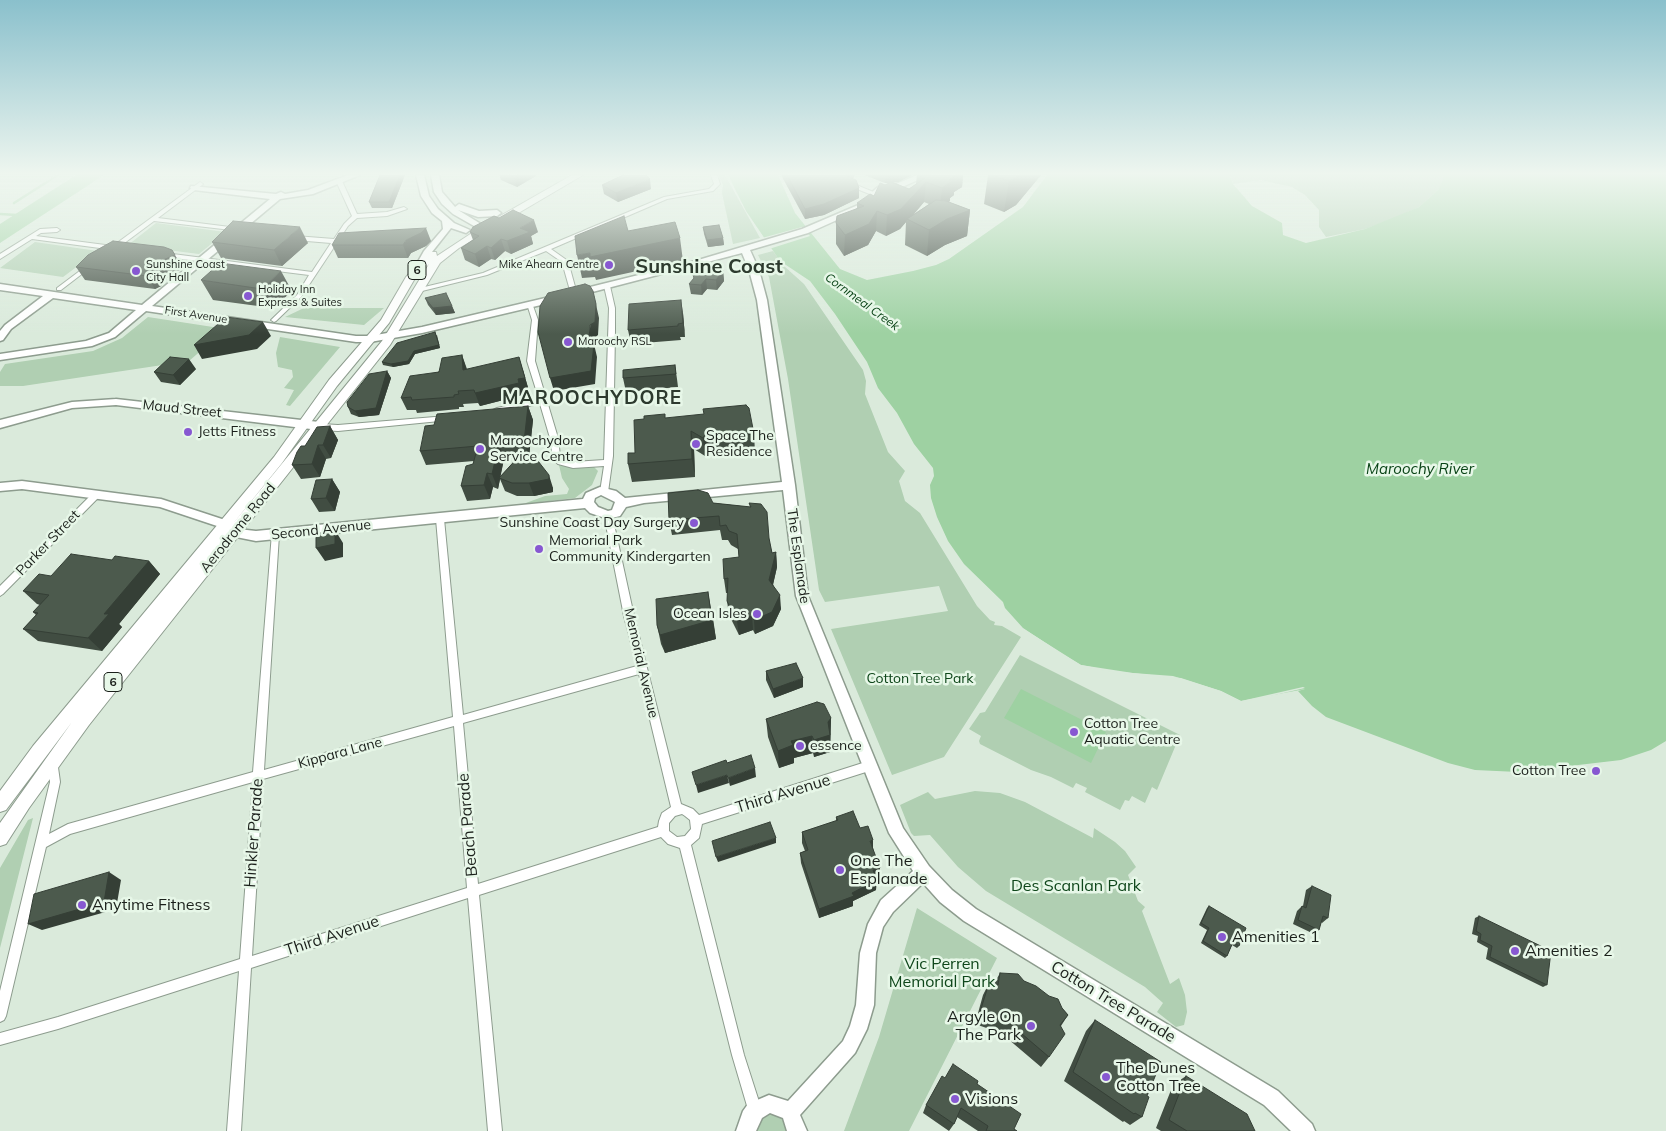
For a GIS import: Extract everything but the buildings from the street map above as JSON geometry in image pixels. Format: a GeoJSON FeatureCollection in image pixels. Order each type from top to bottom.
{"type":"FeatureCollection","features":[{"type":"Feature","properties":{"kind":"main road","name":"Aerodrome Road"},"geometry":{"type":"LineString","coordinates":[[0,838],[52,760],[229,529],[333,383],[373,336],[420,267],[440,248],[466,230],[476,228]]}},
{"type":"Feature","properties":{"kind":"main road","name":"Aerodrome Road"},"geometry":{"type":"LineString","coordinates":[[0,804],[39,751],[319,426],[392,335],[428,272],[442,256],[479,228]]}},
{"type":"Feature","properties":{"kind":"street"},"geometry":{"type":"LineString","coordinates":[[111,250],[140,228]]}},
{"type":"Feature","properties":{"kind":"street"},"geometry":{"type":"LineString","coordinates":[[219,228],[243,231]]}},
{"type":"Feature","properties":{"kind":"street"},"geometry":{"type":"LineString","coordinates":[[0,357],[96,342],[112,335],[203,260],[246,228]]}},
{"type":"Feature","properties":{"kind":"street"},"geometry":{"type":"LineString","coordinates":[[274,320],[299,296],[346,228]]}},
{"type":"Feature","properties":{"kind":"street"},"geometry":{"type":"LineString","coordinates":[[420,267],[428,251],[447,228]]}},
{"type":"Feature","properties":{"kind":"street"},"geometry":{"type":"LineString","coordinates":[[461,228],[466,230]]}},
{"type":"Feature","properties":{"kind":"street"},"geometry":{"type":"LineString","coordinates":[[418,290],[486,274],[597,228]]}},
{"type":"Feature","properties":{"kind":"street","name":"First Avenue"},"geometry":{"type":"LineString","coordinates":[[149,305],[338,337],[392,335],[429,329],[607,286],[745,249],[810,228]]}},
{"type":"Feature","properties":{"kind":"street"},"geometry":{"type":"LineString","coordinates":[[0,257],[46,229],[57,230]]}},
{"type":"Feature","properties":{"kind":"street"},"geometry":{"type":"LineString","coordinates":[[284,236],[335,241]]}},
{"type":"Feature","properties":{"kind":"street"},"geometry":{"type":"LineString","coordinates":[[30,237],[111,250],[122,249]]}},
{"type":"Feature","properties":{"kind":"street"},"geometry":{"type":"LineString","coordinates":[[547,249],[565,261],[574,294]]}},
{"type":"Feature","properties":{"kind":"street","name":"The Esplanade"},"geometry":{"type":"LineString","coordinates":[[745,249],[754,270],[762,300],[789,485],[802,596],[897,833],[923,872]]}},
{"type":"Feature","properties":{"kind":"street"},"geometry":{"type":"LineString","coordinates":[[154,253],[313,274]]}},
{"type":"Feature","properties":{"kind":"street"},"geometry":{"type":"LineString","coordinates":[[0,338],[8,327],[94,263]]}},
{"type":"Feature","properties":{"kind":"street","name":"First Avenue"},"geometry":{"type":"LineString","coordinates":[[0,280],[56,292]]}},
{"type":"Feature","properties":{"kind":"street"},"geometry":{"type":"LineString","coordinates":[[604,492],[608,463],[612,318],[607,286]]}},
{"type":"Feature","properties":{"kind":"street","name":"First Avenue"},"geometry":{"type":"LineString","coordinates":[[0,287],[56,292],[274,320],[373,336]]}},
{"type":"Feature","properties":{"kind":"street"},"geometry":{"type":"LineString","coordinates":[[530,304],[536,320],[531,361],[554,438],[555,454],[559,460],[573,465],[608,463]]}},
{"type":"Feature","properties":{"kind":"street"},"geometry":{"type":"LineString","coordinates":[[489,412],[543,401]]}},
{"type":"Feature","properties":{"kind":"street","name":"Maud Street"},"geometry":{"type":"LineString","coordinates":[[0,424],[72,405],[116,402],[338,428],[453,418]]}},
{"type":"Feature","properties":{"kind":"street"},"geometry":{"type":"LineString","coordinates":[[622,504],[616,496],[604,492],[593,494],[588,503],[594,510],[608,515],[616,513],[622,504],[638,500],[789,485]]}},
{"type":"Feature","properties":{"kind":"street","name":"Second Avenue"},"geometry":{"type":"LineString","coordinates":[[0,487],[22,486],[161,503],[229,529],[256,536],[588,503]]}},
{"type":"Feature","properties":{"kind":"street","name":"Parker Street"},"geometry":{"type":"LineString","coordinates":[[0,592],[96,494]]}},
{"type":"Feature","properties":{"kind":"street","name":"Memorial Avenue"},"geometry":{"type":"LineString","coordinates":[[608,515],[642,670],[677,810]]}},
{"type":"Feature","properties":{"kind":"street","name":"Beach Parade"},"geometry":{"type":"LineString","coordinates":[[440,519],[495,1131]]}},
{"type":"Feature","properties":{"kind":"street","name":"Hinkler Parade"},"geometry":{"type":"LineString","coordinates":[[234,1131],[275,535]]}},
{"type":"Feature","properties":{"kind":"street","name":"Kippara Lane"},"geometry":{"type":"LineString","coordinates":[[41,844],[68,828],[642,670]]}},
{"type":"Feature","properties":{"kind":"street"},"geometry":{"type":"LineString","coordinates":[[0,1016],[55,782],[52,760]]}},
{"type":"Feature","properties":{"kind":"street","name":"Third Avenue"},"geometry":{"type":"LineString","coordinates":[[697,821],[869,766]]}},
{"type":"Feature","properties":{"kind":"street"},"geometry":{"type":"LineString","coordinates":[[677,810],[692,813],[697,821],[693,836],[684,842],[673,842],[663,831],[664,820],[677,810]]}},
{"type":"Feature","properties":{"kind":"street","name":"Third Avenue"},"geometry":{"type":"LineString","coordinates":[[0,1039],[58,1023],[663,831]]}},
{"type":"Feature","properties":{"kind":"street"},"geometry":{"type":"LineString","coordinates":[[684,842],[738,1055],[756,1111]]}},
{"type":"Feature","properties":{"kind":"street"},"geometry":{"type":"LineString","coordinates":[[790,1112],[849,1047],[858,1029],[865,1005],[868,952],[876,924],[887,906],[923,872]]}},
{"type":"Feature","properties":{"kind":"street","name":"Cotton Tree Parade"},"geometry":{"type":"LineString","coordinates":[[923,872],[946,896],[970,915],[1271,1098],[1304,1131]]}},
{"type":"Feature","properties":{"kind":"street"},"geometry":{"type":"LineString","coordinates":[[746,1131],[750,1118],[756,1111],[770,1104],[777,1104],[790,1112],[797,1131]]}},
{"type":"Feature","properties":{"kind":"green space"},"geometry":{"type":"Polygon","coordinates":[[[150,228],[193,228],[226,232],[199,254],[128,245],[150,228]]]}},
{"type":"Feature","properties":{"kind":"green space"},"geometry":{"type":"Polygon","coordinates":[[[730,228],[754,228],[760,238],[733,244],[730,228]]]}},
{"type":"Feature","properties":{"kind":"green space"},"geometry":{"type":"Polygon","coordinates":[[[1320,228],[1368,228],[1365,229],[1326,237],[1320,228]]]}},
{"type":"Feature","properties":{"kind":"green space"},"geometry":{"type":"Polygon","coordinates":[[[35,242],[98,251],[63,277],[0,268],[35,242]]]}},
{"type":"Feature","properties":{"kind":"green space","name":"Cotton Tree Park"},"geometry":{"type":"Polygon","coordinates":[[[773,251],[784,266],[804,284],[863,370],[866,381],[865,394],[888,452],[905,471],[899,481],[905,501],[920,513],[977,606],[990,620],[995,622],[994,625],[1002,626],[1021,637],[944,757],[892,775],[831,629],[948,611],[939,586],[825,602],[819,590],[788,379],[769,277],[758,255],[773,251]]]}},
{"type":"Feature","properties":{"kind":"green space"},"geometry":{"type":"Polygon","coordinates":[[[304,308],[384,308],[364,325],[285,317],[304,308]]]}},
{"type":"Feature","properties":{"kind":"green space"},"geometry":{"type":"Polygon","coordinates":[[[148,317],[226,329],[189,361],[23,386],[0,386],[0,372],[5,364],[93,351],[122,338],[148,317]]]}},
{"type":"Feature","properties":{"kind":"green space"},"geometry":{"type":"Polygon","coordinates":[[[280,337],[340,347],[290,406],[286,405],[294,390],[284,388],[293,377],[292,370],[278,367],[276,353],[280,337]]]}},
{"type":"Feature","properties":{"kind":"green space"},"geometry":{"type":"Polygon","coordinates":[[[559,465],[574,468],[594,467],[598,471],[592,485],[575,498],[523,504],[545,496],[567,494],[569,489],[562,478],[559,465]]]}},
{"type":"Feature","properties":{"kind":"green space","name":"Cotton Tree Aquatic Centre"},"geometry":{"type":"Polygon","coordinates":[[[1020,655],[1180,735],[1157,790],[1152,787],[1145,803],[1132,796],[1129,801],[1125,800],[1120,810],[1085,792],[1087,788],[1076,783],[1073,788],[1031,770],[980,744],[981,736],[969,729],[980,713],[985,712],[1020,655]]]}},
{"type":"Feature","properties":{"kind":"green space","name":"Des Scanlan Park"},"geometry":{"type":"Polygon","coordinates":[[[975,791],[1000,793],[1025,802],[1093,838],[1094,828],[1125,851],[1136,867],[1128,875],[1138,901],[1145,907],[1142,911],[1170,984],[1179,978],[1185,995],[1187,1012],[1184,1025],[1176,1027],[1157,1012],[1163,1003],[1145,987],[986,891],[958,867],[930,835],[914,836],[911,833],[900,805],[928,792],[935,799],[975,791]]]}},
{"type":"Feature","properties":{"kind":"green space"},"geometry":{"type":"Polygon","coordinates":[[[33,818],[0,948],[0,868],[28,820],[33,818]]]}},
{"type":"Feature","properties":{"kind":"green space","name":"Vic Perren Memorial Park"},"geometry":{"type":"Polygon","coordinates":[[[917,908],[997,958],[909,1131],[844,1131],[879,1037],[917,908]]]}},
{"type":"Feature","properties":{"kind":"green space"},"geometry":{"type":"Polygon","coordinates":[[[772,1112],[784,1117],[790,1131],[752,1131],[760,1116],[772,1112]]]}},
{"type":"Feature","properties":{"kind":"water"},"geometry":{"type":"Polygon","coordinates":[[[0,228],[23,228],[0,243],[0,228]]]}},
{"type":"Feature","properties":{"kind":"water","name":"Maroochy River"},"geometry":{"type":"Polygon","coordinates":[[[757,228],[807,228],[840,269],[867,280],[936,265],[949,259],[993,228],[1282,228],[1283,235],[1306,243],[1368,228],[1666,228],[1666,741],[1651,750],[1621,760],[1518,772],[1475,770],[1448,763],[1326,717],[1298,691],[1305,689],[1241,701],[1221,691],[1181,678],[1112,671],[1081,665],[1023,628],[1005,608],[1003,602],[964,564],[948,541],[937,517],[931,498],[930,485],[934,476],[933,468],[914,444],[897,413],[878,388],[867,362],[835,314],[810,281],[780,261],[757,228]]]}},
{"type":"Feature","properties":{"kind":"water"},"geometry":{"type":"Polygon","coordinates":[[[1021,689],[1106,732],[1091,763],[1004,718],[1021,689]]]}},
{"type":"Feature","properties":{"kind":"pier"},"geometry":{"type":"Polygon","coordinates":[[[799,228],[803,228],[810,236],[769,249],[762,238],[799,228]]]}},
{"type":"Feature","properties":{"kind":"pier"},"geometry":{"type":"Polygon","coordinates":[[[1019,626],[1081,665],[1133,673],[1173,676],[1221,691],[1241,701],[1305,688],[1241,703],[1221,692],[1182,679],[1133,676],[1080,667],[1022,630],[1019,626]]]}},
{"type":"Feature","properties":{"kind":"place","name":"Mike Ahearn Centre"},"geometry":{"type":"Point","coordinates":[609,265]}},
{"type":"Feature","properties":{"kind":"place","name":"Sunshine Coast City Hall"},"geometry":{"type":"Point","coordinates":[136,271]}},
{"type":"Feature","properties":{"kind":"place","name":"Holiday Inn Express & Suites"},"geometry":{"type":"Point","coordinates":[248,296]}},
{"type":"Feature","properties":{"kind":"place","name":"Maroochy RSL"},"geometry":{"type":"Point","coordinates":[568,342]}},
{"type":"Feature","properties":{"kind":"place","name":"Jetts Fitness"},"geometry":{"type":"Point","coordinates":[188,432]}},
{"type":"Feature","properties":{"kind":"place","name":"Space The Residence"},"geometry":{"type":"Point","coordinates":[696,444]}},
{"type":"Feature","properties":{"kind":"place","name":"Maroochydore Service Centre"},"geometry":{"type":"Point","coordinates":[480,449]}},
{"type":"Feature","properties":{"kind":"place","name":"Sunshine Coast Day Surgery"},"geometry":{"type":"Point","coordinates":[694,523]}},
{"type":"Feature","properties":{"kind":"place","name":"Memorial Park Community Kindergarten"},"geometry":{"type":"Point","coordinates":[539,549]}},
{"type":"Feature","properties":{"kind":"place","name":"Ocean Isles"},"geometry":{"type":"Point","coordinates":[757,614]}},
{"type":"Feature","properties":{"kind":"place","name":"Cotton Tree Aquatic Centre"},"geometry":{"type":"Point","coordinates":[1074,732]}},
{"type":"Feature","properties":{"kind":"place","name":"essence"},"geometry":{"type":"Point","coordinates":[800,746]}},
{"type":"Feature","properties":{"kind":"place","name":"Cotton Tree"},"geometry":{"type":"Point","coordinates":[1596,771]}},
{"type":"Feature","properties":{"kind":"place","name":"One The Esplanade"},"geometry":{"type":"Point","coordinates":[840,870]}},
{"type":"Feature","properties":{"kind":"place","name":"Anytime Fitness"},"geometry":{"type":"Point","coordinates":[82,905]}},
{"type":"Feature","properties":{"kind":"place","name":"Amenities 1"},"geometry":{"type":"Point","coordinates":[1222,937]}},
{"type":"Feature","properties":{"kind":"place","name":"Amenities 2"},"geometry":{"type":"Point","coordinates":[1515,951]}},
{"type":"Feature","properties":{"kind":"place","name":"Argyle On The Park"},"geometry":{"type":"Point","coordinates":[1031,1026]}},
{"type":"Feature","properties":{"kind":"place","name":"The Dunes Cotton Tree"},"geometry":{"type":"Point","coordinates":[1106,1077]}},
{"type":"Feature","properties":{"kind":"place","name":"Visions"},"geometry":{"type":"Point","coordinates":[955,1099]}},
{"type":"Feature","properties":{"kind":"district","name":"Sunshine Coast"},"geometry":{"type":"Point","coordinates":[709,267]}},
{"type":"Feature","properties":{"kind":"district","name":"MAROOCHYDORE"},"geometry":{"type":"Point","coordinates":[592,398]}},
{"type":"Feature","properties":{"kind":"water label","name":"Cornmeal Creek"},"geometry":{"type":"Point","coordinates":[862,302]}}]}
